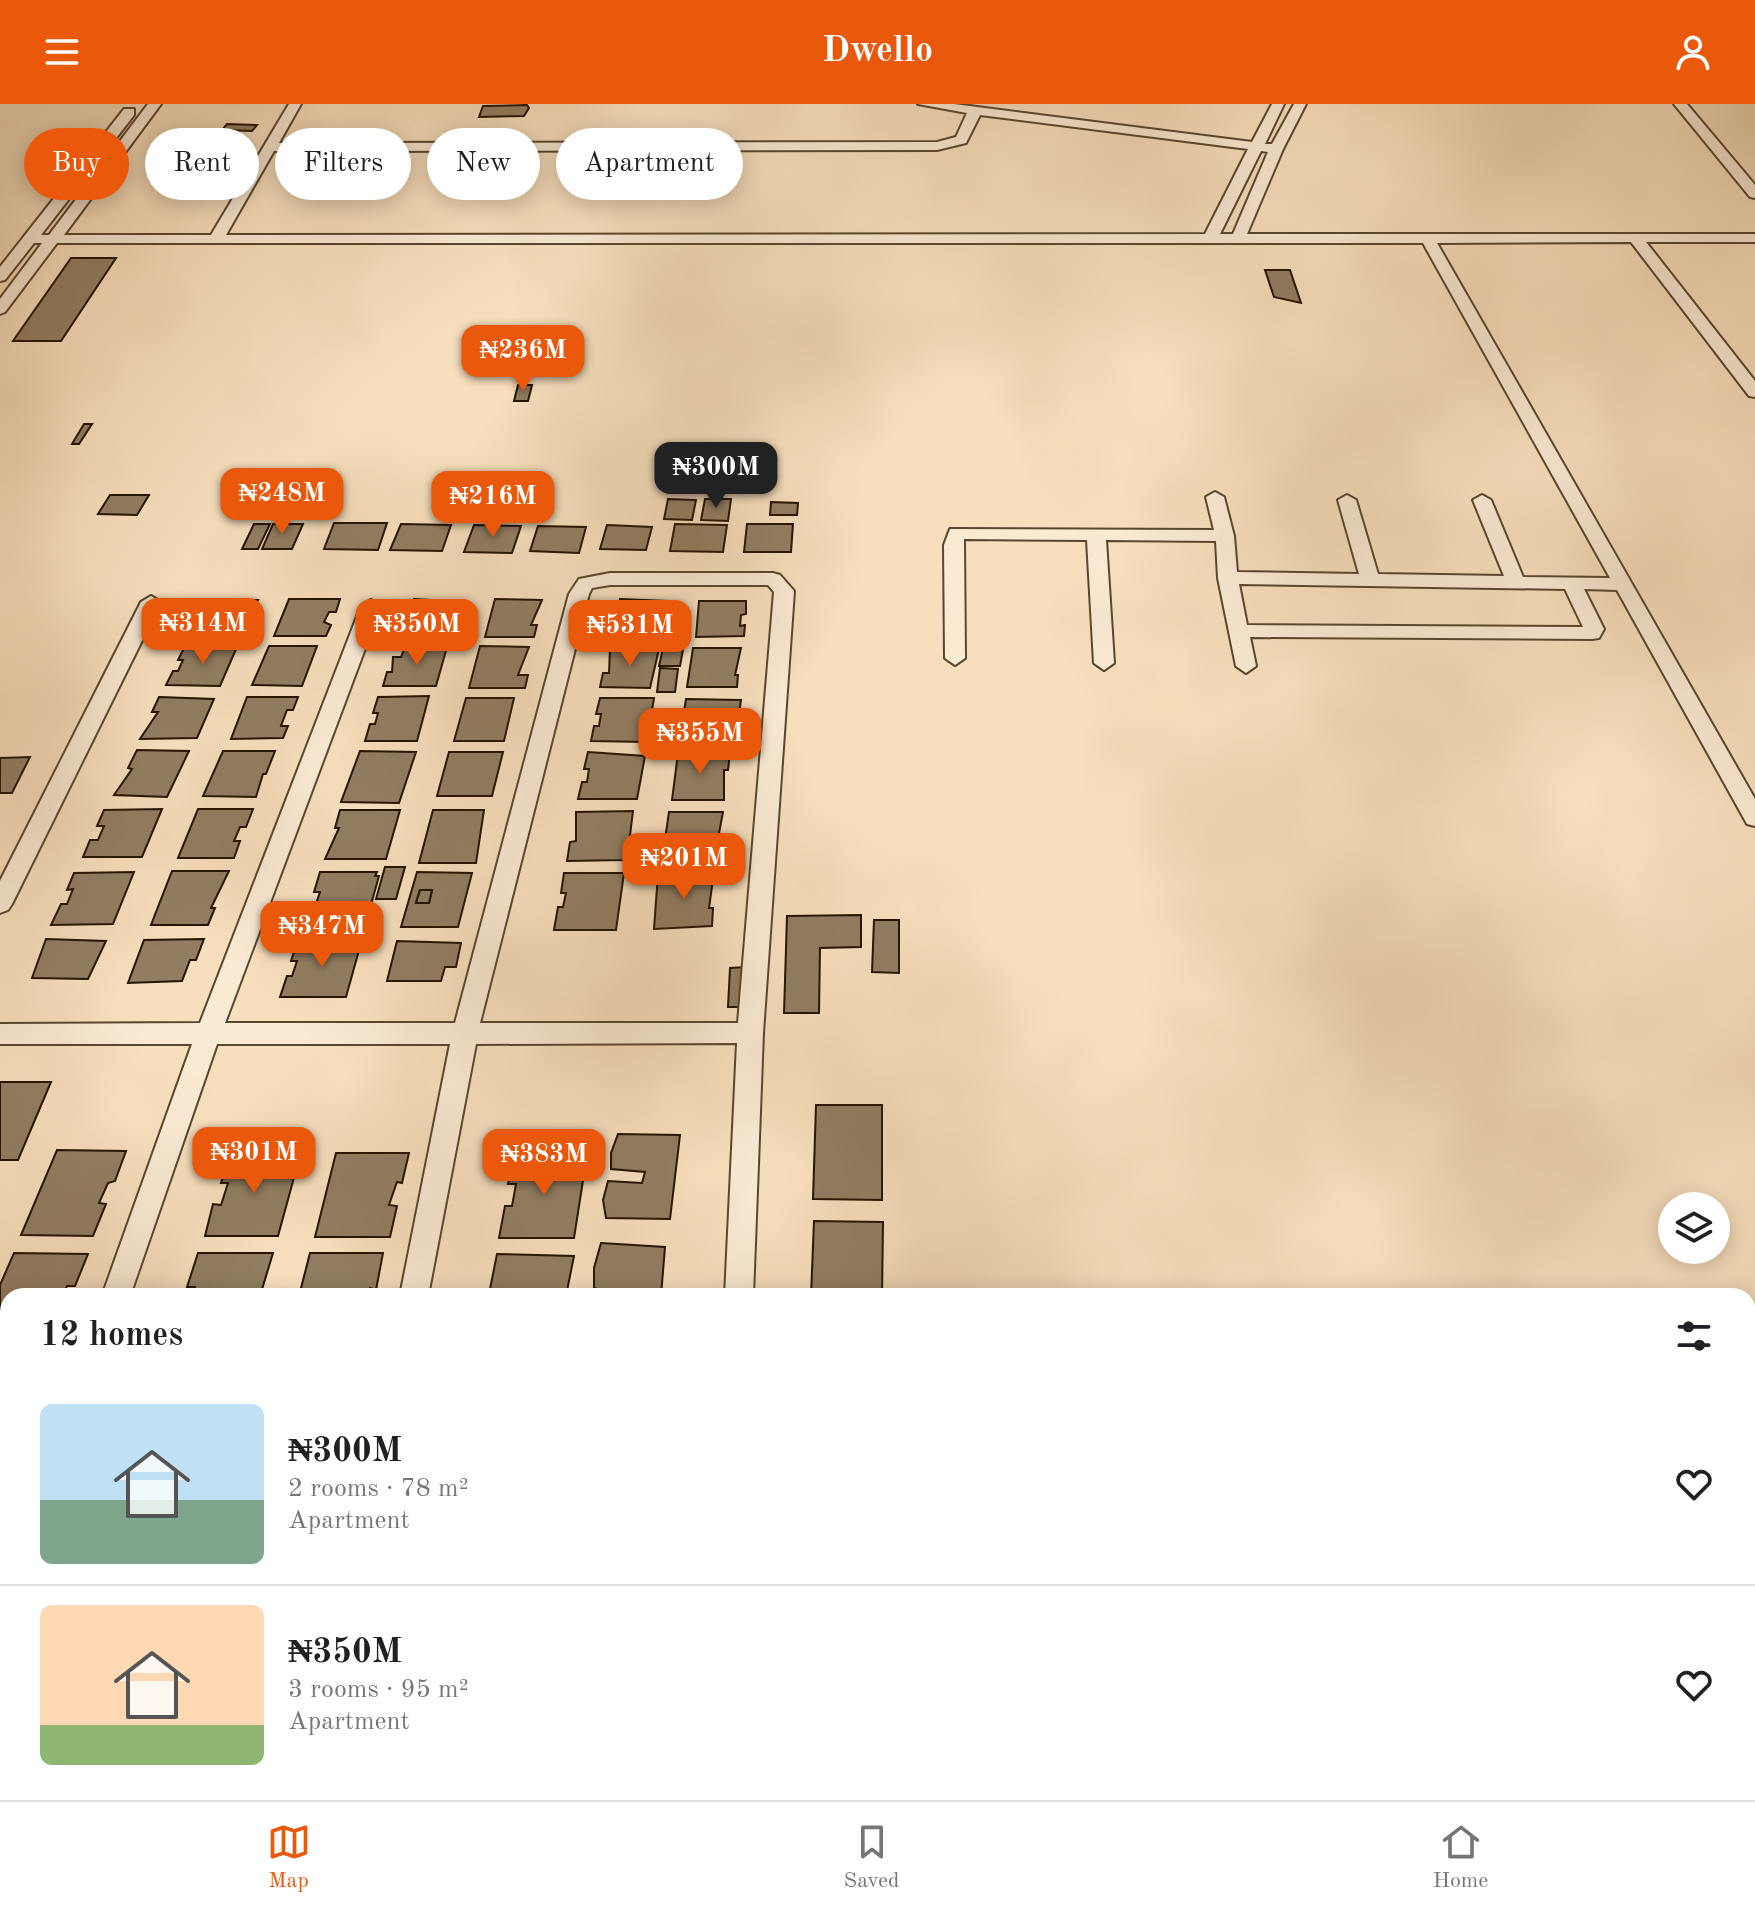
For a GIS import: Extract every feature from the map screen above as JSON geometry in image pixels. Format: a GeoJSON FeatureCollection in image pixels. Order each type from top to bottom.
{"type":"FeatureCollection","features":[{"type":"Feature","properties":{"kind":"street"},"geometry":{"type":"LineString","coordinates":[[0,277],[135,104]]}},
{"type":"Feature","properties":{"kind":"street"},"geometry":{"type":"LineString","coordinates":[[0,309],[56,239],[155,104]]}},
{"type":"Feature","properties":{"kind":"street"},"geometry":{"type":"LineString","coordinates":[[217,237],[295,104]]}},
{"type":"Feature","properties":{"kind":"street"},"geometry":{"type":"LineString","coordinates":[[924,104],[1276,149]]}},
{"type":"Feature","properties":{"kind":"street"},"geometry":{"type":"LineString","coordinates":[[1211,237],[1278,104]]}},
{"type":"Feature","properties":{"kind":"street"},"geometry":{"type":"LineString","coordinates":[[1239,236],[1276,149],[1300,104]]}},
{"type":"Feature","properties":{"kind":"street"},"geometry":{"type":"LineString","coordinates":[[1680,104],[1755,194]]}},
{"type":"Feature","properties":{"kind":"street"},"geometry":{"type":"LineString","coordinates":[[267,147],[937,146],[961,140],[975,111]]}},
{"type":"Feature","properties":{"kind":"street"},"geometry":{"type":"LineString","coordinates":[[32,239],[1755,238]]}},
{"type":"Feature","properties":{"kind":"street"},"geometry":{"type":"LineString","coordinates":[[1428,239],[1755,818]]}},
{"type":"Feature","properties":{"kind":"street"},"geometry":{"type":"LineString","coordinates":[[1637,240],[1755,392]]}},
{"type":"Feature","properties":{"kind":"street"},"geometry":{"type":"LineString","coordinates":[[1215,497],[1225,536],[1228,578],[1246,666]]}},
{"type":"Feature","properties":{"kind":"street"},"geometry":{"type":"LineString","coordinates":[[1347,500],[1370,579]]}},
{"type":"Feature","properties":{"kind":"street"},"geometry":{"type":"LineString","coordinates":[[1482,500],[1516,582]]}},
{"type":"Feature","properties":{"kind":"street"},"geometry":{"type":"LineString","coordinates":[[955,658],[953,545],[957,533],[1225,536]]}},
{"type":"Feature","properties":{"kind":"street"},"geometry":{"type":"LineString","coordinates":[[1096,534],[1104,663]]}},
{"type":"Feature","properties":{"kind":"street"},"geometry":{"type":"LineString","coordinates":[[1228,578],[1621,584]]}},
{"type":"Feature","properties":{"kind":"street"},"geometry":{"type":"LineString","coordinates":[[416,1288],[465,1033],[579,594],[586,583],[610,579],[773,579],[784,591],[750,1033],[739,1288]]}},
{"type":"Feature","properties":{"kind":"street"},"geometry":{"type":"LineString","coordinates":[[1237,631],[1592,633],[1594,629],[1572,584]]}},
{"type":"Feature","properties":{"kind":"street"},"geometry":{"type":"LineString","coordinates":[[0,904],[151,602]]}},
{"type":"Feature","properties":{"kind":"street"},"geometry":{"type":"LineString","coordinates":[[119,1288],[208,1034],[371,606]]}},
{"type":"Feature","properties":{"kind":"street"},"geometry":{"type":"LineString","coordinates":[[0,1034],[750,1033]]}},
{"type":"Feature","properties":{"kind":"building"},"geometry":{"type":"Polygon","coordinates":[[[527,105],[529,108],[524,116],[479,117],[483,106],[527,105]]]}},
{"type":"Feature","properties":{"kind":"building"},"geometry":{"type":"Polygon","coordinates":[[[227,124],[257,125],[254,128],[224,128],[227,124]]]}},
{"type":"Feature","properties":{"kind":"building"},"geometry":{"type":"Polygon","coordinates":[[[71,258],[116,258],[61,341],[13,341],[71,258]]]}},
{"type":"Feature","properties":{"kind":"building"},"geometry":{"type":"Polygon","coordinates":[[[1265,270],[1290,270],[1301,303],[1274,297],[1265,270]]]}},
{"type":"Feature","properties":{"kind":"building"},"geometry":{"type":"Polygon","coordinates":[[[518,385],[532,385],[528,401],[514,401],[518,385]]]}},
{"type":"Feature","properties":{"kind":"building"},"geometry":{"type":"Polygon","coordinates":[[[84,424],[92,424],[79,444],[72,444],[84,424]]]}},
{"type":"Feature","properties":{"kind":"building"},"geometry":{"type":"Polygon","coordinates":[[[110,495],[149,495],[137,515],[98,514],[110,495]]]}},
{"type":"Feature","properties":{"kind":"building"},"geometry":{"type":"Polygon","coordinates":[[[668,499],[696,500],[692,520],[664,519],[668,499]]]}},
{"type":"Feature","properties":{"kind":"building"},"geometry":{"type":"Polygon","coordinates":[[[705,499],[731,499],[728,521],[701,520],[705,499]]]}},
{"type":"Feature","properties":{"kind":"building"},"geometry":{"type":"Polygon","coordinates":[[[771,502],[798,503],[797,515],[770,515],[771,502]]]}},
{"type":"Feature","properties":{"kind":"building"},"geometry":{"type":"Polygon","coordinates":[[[334,523],[387,523],[378,550],[324,549],[334,523]]]}},
{"type":"Feature","properties":{"kind":"building"},"geometry":{"type":"Polygon","coordinates":[[[254,524],[270,524],[258,549],[242,549],[254,524]]]}},
{"type":"Feature","properties":{"kind":"building"},"geometry":{"type":"Polygon","coordinates":[[[273,524],[303,524],[292,549],[262,549],[273,524]]]}},
{"type":"Feature","properties":{"kind":"building"},"geometry":{"type":"Polygon","coordinates":[[[401,524],[451,525],[442,551],[390,550],[401,524]]]}},
{"type":"Feature","properties":{"kind":"building"},"geometry":{"type":"Polygon","coordinates":[[[675,524],[727,525],[723,552],[670,551],[675,524]]]}},
{"type":"Feature","properties":{"kind":"building"},"geometry":{"type":"Polygon","coordinates":[[[747,524],[793,524],[791,552],[744,552],[747,524]]]}},
{"type":"Feature","properties":{"kind":"building"},"geometry":{"type":"Polygon","coordinates":[[[474,525],[521,526],[512,553],[464,552],[474,525]]]}},
{"type":"Feature","properties":{"kind":"building"},"geometry":{"type":"Polygon","coordinates":[[[607,525],[652,527],[646,550],[600,549],[607,525]]]}},
{"type":"Feature","properties":{"kind":"building"},"geometry":{"type":"Polygon","coordinates":[[[538,526],[586,527],[579,553],[530,551],[538,526]]]}},
{"type":"Feature","properties":{"kind":"building"},"geometry":{"type":"Polygon","coordinates":[[[289,599],[340,599],[336,612],[329,612],[324,622],[331,625],[326,636],[274,636],[289,599]]]}},
{"type":"Feature","properties":{"kind":"building"},"geometry":{"type":"Polygon","coordinates":[[[414,599],[465,602],[455,636],[400,636],[405,623],[411,623],[414,599]]]}},
{"type":"Feature","properties":{"kind":"building"},"geometry":{"type":"Polygon","coordinates":[[[495,599],[542,600],[531,625],[537,625],[534,637],[485,637],[495,599]]]}},
{"type":"Feature","properties":{"kind":"building"},"geometry":{"type":"Polygon","coordinates":[[[620,599],[668,601],[661,639],[611,638],[614,623],[620,623],[622,614],[616,613],[620,599]]]}},
{"type":"Feature","properties":{"kind":"building"},"geometry":{"type":"Polygon","coordinates":[[[210,600],[258,600],[242,636],[192,635],[210,600]]]}},
{"type":"Feature","properties":{"kind":"building"},"geometry":{"type":"Polygon","coordinates":[[[699,601],[746,601],[746,614],[741,615],[740,626],[745,625],[744,636],[696,637],[699,601]]]}},
{"type":"Feature","properties":{"kind":"building"},"geometry":{"type":"Polygon","coordinates":[[[664,644],[684,644],[680,666],[659,666],[664,644]]]}},
{"type":"Feature","properties":{"kind":"building"},"geometry":{"type":"Polygon","coordinates":[[[185,646],[237,647],[220,686],[166,685],[173,671],[178,671],[183,660],[178,660],[185,646]]]}},
{"type":"Feature","properties":{"kind":"building"},"geometry":{"type":"Polygon","coordinates":[[[269,646],[317,646],[302,686],[252,685],[269,646]]]}},
{"type":"Feature","properties":{"kind":"building"},"geometry":{"type":"Polygon","coordinates":[[[480,646],[529,647],[518,675],[528,675],[525,688],[469,688],[480,646]]]}},
{"type":"Feature","properties":{"kind":"building"},"geometry":{"type":"Polygon","coordinates":[[[405,647],[447,647],[436,686],[383,686],[387,672],[392,672],[393,657],[401,657],[405,647]]]}},
{"type":"Feature","properties":{"kind":"building"},"geometry":{"type":"Polygon","coordinates":[[[610,647],[659,649],[650,688],[600,687],[603,673],[609,673],[610,647]]]}},
{"type":"Feature","properties":{"kind":"building"},"geometry":{"type":"Polygon","coordinates":[[[693,648],[741,648],[735,675],[738,675],[737,687],[687,687],[693,648]]]}},
{"type":"Feature","properties":{"kind":"building"},"geometry":{"type":"Polygon","coordinates":[[[660,668],[678,669],[675,692],[657,692],[660,668]]]}},
{"type":"Feature","properties":{"kind":"building"},"geometry":{"type":"Polygon","coordinates":[[[429,696],[417,741],[365,741],[370,724],[375,724],[378,713],[373,713],[378,697],[429,696]]]}},
{"type":"Feature","properties":{"kind":"building"},"geometry":{"type":"Polygon","coordinates":[[[159,697],[214,699],[197,738],[140,739],[158,712],[152,712],[159,697]]]}},
{"type":"Feature","properties":{"kind":"building"},"geometry":{"type":"Polygon","coordinates":[[[247,697],[298,697],[293,710],[287,710],[281,726],[288,726],[283,738],[231,739],[247,697]]]}},
{"type":"Feature","properties":{"kind":"building"},"geometry":{"type":"Polygon","coordinates":[[[466,698],[514,698],[504,741],[454,741],[466,698]]]}},
{"type":"Feature","properties":{"kind":"building"},"geometry":{"type":"Polygon","coordinates":[[[600,698],[654,698],[647,742],[591,741],[594,726],[599,726],[601,714],[596,714],[600,698]]]}},
{"type":"Feature","properties":{"kind":"building"},"geometry":{"type":"Polygon","coordinates":[[[686,699],[741,700],[739,714],[734,714],[736,744],[679,743],[686,699]]]}},
{"type":"Feature","properties":{"kind":"building"},"geometry":{"type":"Polygon","coordinates":[[[137,750],[189,751],[167,797],[114,795],[132,769],[128,768],[137,750]]]}},
{"type":"Feature","properties":{"kind":"building"},"geometry":{"type":"Polygon","coordinates":[[[223,751],[275,751],[256,797],[203,796],[223,751]]]}},
{"type":"Feature","properties":{"kind":"building"},"geometry":{"type":"Polygon","coordinates":[[[360,751],[416,752],[399,803],[341,802],[360,751]]]}},
{"type":"Feature","properties":{"kind":"building"},"geometry":{"type":"Polygon","coordinates":[[[449,752],[503,752],[492,796],[437,796],[449,752]]]}},
{"type":"Feature","properties":{"kind":"building"},"geometry":{"type":"Polygon","coordinates":[[[588,752],[645,756],[637,799],[578,799],[582,782],[587,782],[589,769],[584,769],[588,752]]]}},
{"type":"Feature","properties":{"kind":"building"},"geometry":{"type":"Polygon","coordinates":[[[678,753],[730,753],[728,770],[724,770],[724,800],[672,800],[678,753]]]}},
{"type":"Feature","properties":{"kind":"building"},"geometry":{"type":"Polygon","coordinates":[[[30,757],[12,793],[0,793],[0,758],[30,757]]]}},
{"type":"Feature","properties":{"kind":"building"},"geometry":{"type":"Polygon","coordinates":[[[162,809],[142,857],[83,857],[90,840],[98,840],[104,826],[97,826],[104,810],[162,809]]]}},
{"type":"Feature","properties":{"kind":"building"},"geometry":{"type":"Polygon","coordinates":[[[198,809],[253,809],[246,827],[240,827],[234,841],[240,841],[234,858],[178,858],[198,809]]]}},
{"type":"Feature","properties":{"kind":"building"},"geometry":{"type":"Polygon","coordinates":[[[340,810],[400,810],[386,859],[325,859],[339,828],[335,828],[340,810]]]}},
{"type":"Feature","properties":{"kind":"building"},"geometry":{"type":"Polygon","coordinates":[[[433,810],[484,810],[476,863],[419,863],[433,810]]]}},
{"type":"Feature","properties":{"kind":"building"},"geometry":{"type":"Polygon","coordinates":[[[633,811],[627,860],[567,861],[570,842],[576,841],[576,812],[633,811]]]}},
{"type":"Feature","properties":{"kind":"building"},"geometry":{"type":"Polygon","coordinates":[[[669,812],[723,812],[717,844],[721,844],[719,861],[662,860],[669,812]]]}},
{"type":"Feature","properties":{"kind":"building"},"geometry":{"type":"Polygon","coordinates":[[[385,867],[405,867],[396,899],[376,899],[385,867]]]}},
{"type":"Feature","properties":{"kind":"building"},"geometry":{"type":"Polygon","coordinates":[[[172,871],[229,871],[211,908],[215,908],[208,925],[151,925],[172,871]]]}},
{"type":"Feature","properties":{"kind":"building"},"geometry":{"type":"Polygon","coordinates":[[[134,872],[113,924],[51,925],[61,904],[67,904],[73,889],[67,890],[74,873],[134,872]]]}},
{"type":"Feature","properties":{"kind":"building"},"geometry":{"type":"Polygon","coordinates":[[[320,872],[377,872],[375,876],[379,876],[365,926],[303,926],[320,892],[314,892],[320,872]]]}},
{"type":"Feature","properties":{"kind":"building"},"geometry":{"type":"Polygon","coordinates":[[[417,872],[472,873],[458,927],[401,927],[417,872]],[[420,890],[416,903],[429,903],[432,890],[420,890]]]}},
{"type":"Feature","properties":{"kind":"building"},"geometry":{"type":"Polygon","coordinates":[[[714,872],[709,908],[713,908],[712,926],[654,929],[658,874],[714,872]]]}},
{"type":"Feature","properties":{"kind":"building"},"geometry":{"type":"Polygon","coordinates":[[[564,873],[624,873],[616,930],[554,930],[558,907],[563,907],[566,893],[561,893],[564,873]]]}},
{"type":"Feature","properties":{"kind":"building"},"geometry":{"type":"Polygon","coordinates":[[[420,890],[432,890],[429,903],[416,903],[420,890]]]}},
{"type":"Feature","properties":{"kind":"building"},"geometry":{"type":"Polygon","coordinates":[[[861,915],[861,947],[820,948],[819,1013],[784,1013],[787,916],[861,915]]]}},
{"type":"Feature","properties":{"kind":"building"},"geometry":{"type":"Polygon","coordinates":[[[874,920],[899,920],[899,973],[872,972],[874,920]]]}},
{"type":"Feature","properties":{"kind":"building"},"geometry":{"type":"Polygon","coordinates":[[[46,939],[106,941],[88,979],[32,978],[46,939]]]}},
{"type":"Feature","properties":{"kind":"building"},"geometry":{"type":"Polygon","coordinates":[[[204,939],[196,960],[190,960],[182,981],[128,983],[144,940],[204,939]]]}},
{"type":"Feature","properties":{"kind":"building"},"geometry":{"type":"Polygon","coordinates":[[[298,940],[356,940],[355,943],[361,943],[346,997],[280,997],[287,976],[292,976],[297,961],[291,961],[298,940]]]}},
{"type":"Feature","properties":{"kind":"building"},"geometry":{"type":"Polygon","coordinates":[[[397,941],[461,943],[456,967],[445,967],[441,981],[387,981],[397,941]]]}},
{"type":"Feature","properties":{"kind":"building"},"geometry":{"type":"Polygon","coordinates":[[[746,967],[744,1007],[728,1007],[730,968],[746,967]]]}},
{"type":"Feature","properties":{"kind":"building"},"geometry":{"type":"Polygon","coordinates":[[[0,1082],[51,1082],[18,1160],[0,1160],[0,1082]]]}},
{"type":"Feature","properties":{"kind":"building"},"geometry":{"type":"Polygon","coordinates":[[[816,1105],[882,1105],[882,1200],[813,1199],[816,1105]]]}},
{"type":"Feature","properties":{"kind":"building"},"geometry":{"type":"Polygon","coordinates":[[[618,1134],[680,1135],[670,1219],[606,1218],[603,1200],[608,1181],[642,1183],[645,1172],[611,1169],[611,1153],[618,1134]]]}},
{"type":"Feature","properties":{"kind":"building"},"geometry":{"type":"Polygon","coordinates":[[[57,1150],[126,1151],[115,1181],[108,1183],[99,1203],[106,1204],[93,1236],[21,1235],[57,1150]]]}},
{"type":"Feature","properties":{"kind":"building"},"geometry":{"type":"Polygon","coordinates":[[[301,1152],[278,1236],[205,1236],[213,1204],[221,1205],[228,1183],[221,1183],[231,1153],[301,1152]]]}},
{"type":"Feature","properties":{"kind":"building"},"geometry":{"type":"Polygon","coordinates":[[[336,1153],[409,1153],[402,1183],[397,1182],[389,1205],[397,1206],[390,1237],[315,1237],[336,1153]]]}},
{"type":"Feature","properties":{"kind":"building"},"geometry":{"type":"Polygon","coordinates":[[[515,1155],[587,1155],[574,1238],[499,1238],[505,1206],[512,1206],[516,1184],[508,1184],[515,1155]]]}},
{"type":"Feature","properties":{"kind":"building"},"geometry":{"type":"Polygon","coordinates":[[[814,1221],[883,1222],[882,1288],[811,1288],[814,1221]]]}},
{"type":"Feature","properties":{"kind":"building"},"geometry":{"type":"Polygon","coordinates":[[[601,1243],[665,1247],[662,1288],[594,1288],[594,1268],[601,1243]]]}},
{"type":"Feature","properties":{"kind":"building"},"geometry":{"type":"Polygon","coordinates":[[[14,1253],[88,1254],[75,1286],[0,1288],[14,1253]]]}},
{"type":"Feature","properties":{"kind":"building"},"geometry":{"type":"Polygon","coordinates":[[[198,1253],[273,1253],[262,1288],[187,1287],[198,1253]]]}},
{"type":"Feature","properties":{"kind":"building"},"geometry":{"type":"Polygon","coordinates":[[[310,1253],[383,1253],[376,1288],[301,1288],[310,1253]]]}},
{"type":"Feature","properties":{"kind":"building"},"geometry":{"type":"Polygon","coordinates":[[[497,1254],[574,1256],[568,1288],[490,1288],[497,1254]]]}}]}
